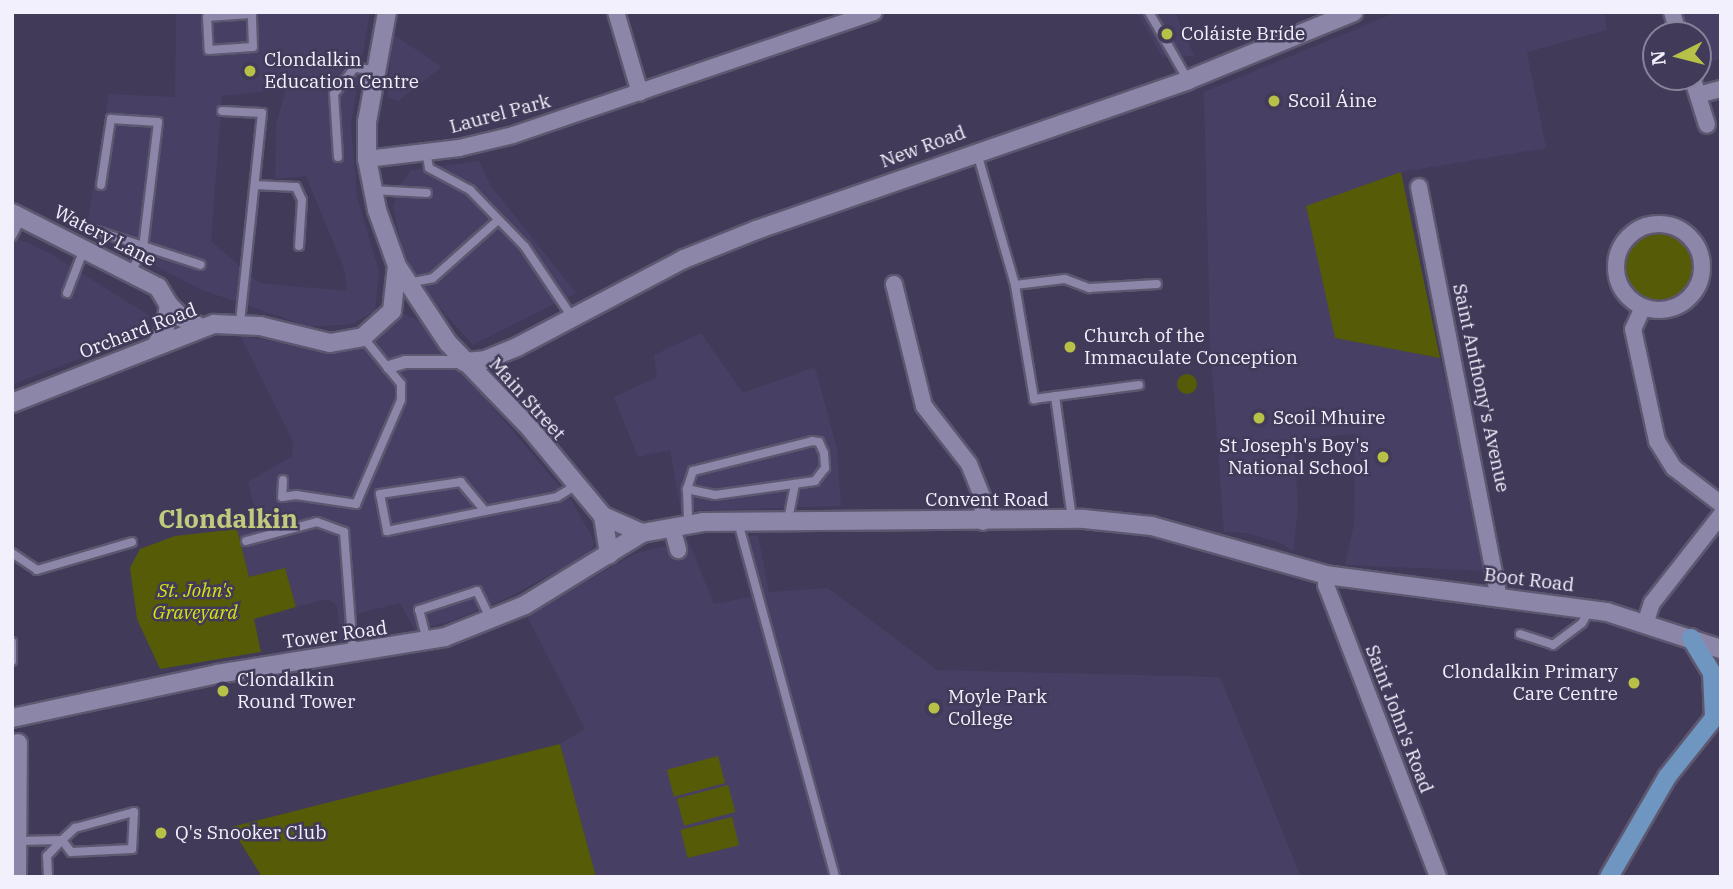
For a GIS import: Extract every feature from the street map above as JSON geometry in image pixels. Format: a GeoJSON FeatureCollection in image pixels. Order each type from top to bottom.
{"type":"FeatureCollection","features":[{"type":"Feature","properties":{"kind":"main road"},"geometry":{"type":"LineString","coordinates":[[1609,877],[1667,777],[1718,713],[1712,673],[1691,638]]}},
{"type":"Feature","properties":{"kind":"street"},"geometry":{"type":"LineString","coordinates":[[363,337],[391,311],[402,284],[372,190],[367,159],[376,70],[387,12]]}},
{"type":"Feature","properties":{"kind":"street"},"geometry":{"type":"LineString","coordinates":[[616,12],[640,93]]}},
{"type":"Feature","properties":{"kind":"street","name":"Laurel Park"},"geometry":{"type":"LineString","coordinates":[[367,159],[426,152],[513,135],[874,12]]}},
{"type":"Feature","properties":{"kind":"street","name":"New Road"},"geometry":{"type":"LineString","coordinates":[[469,366],[517,347],[684,259],[976,150],[1188,80],[1354,12]]}},
{"type":"Feature","properties":{"kind":"street"},"geometry":{"type":"LineString","coordinates":[[1698,95],[1721,89]]}},
{"type":"Feature","properties":{"kind":"street"},"geometry":{"type":"LineString","coordinates":[[1697,91],[1707,125]]}},
{"type":"Feature","properties":{"kind":"street","name":"Saint Anthony's Avenue"},"geometry":{"type":"LineString","coordinates":[[1419,187],[1499,597]]}},
{"type":"Feature","properties":{"kind":"street","name":"Watery Lane"},"geometry":{"type":"LineString","coordinates":[[17,215],[158,287],[169,304],[202,328]]}},
{"type":"Feature","properties":{"kind":"street"},"geometry":{"type":"LineString","coordinates":[[1651,225],[1678,229],[1689,236],[1701,259],[1698,285],[1691,296],[1668,309],[1643,307],[1622,289],[1616,262],[1620,249],[1628,237],[1651,225]]}},
{"type":"Feature","properties":{"kind":"street","name":"Main Street"},"geometry":{"type":"LineString","coordinates":[[402,284],[469,366],[579,483],[603,516],[609,555]]}},
{"type":"Feature","properties":{"kind":"street"},"geometry":{"type":"LineString","coordinates":[[894,284],[924,406],[969,464],[982,497],[983,522]]}},
{"type":"Feature","properties":{"kind":"street"},"geometry":{"type":"LineString","coordinates":[[156,346],[164,332],[169,304]]}},
{"type":"Feature","properties":{"kind":"street"},"geometry":{"type":"LineString","coordinates":[[1643,307],[1633,329],[1657,441],[1674,468],[1721,504]]}},
{"type":"Feature","properties":{"kind":"street"},"geometry":{"type":"LineString","coordinates":[[391,311],[422,309]]}},
{"type":"Feature","properties":{"kind":"street","name":"Orchard Road"},"geometry":{"type":"LineString","coordinates":[[12,403],[202,328],[240,323],[330,343],[363,337]]}},
{"type":"Feature","properties":{"kind":"street","name":"New Road"},"geometry":{"type":"LineString","coordinates":[[488,387],[491,372],[517,347]]}},
{"type":"Feature","properties":{"kind":"street"},"geometry":{"type":"LineString","coordinates":[[389,367],[405,362],[469,366]]}},
{"type":"Feature","properties":{"kind":"street"},"geometry":{"type":"LineString","coordinates":[[1646,621],[1652,603],[1721,515]]}},
{"type":"Feature","properties":{"kind":"street"},"geometry":{"type":"LineString","coordinates":[[603,516],[642,533]]}},
{"type":"Feature","properties":{"kind":"street","name":"Convent Road"},"geometry":{"type":"LineString","coordinates":[[642,533],[680,526],[738,521],[1072,520],[1187,533],[1326,575]]}},
{"type":"Feature","properties":{"kind":"street"},"geometry":{"type":"LineString","coordinates":[[678,550],[680,526]]}},
{"type":"Feature","properties":{"kind":"street","name":"Tower Road"},"geometry":{"type":"LineString","coordinates":[[15,718],[216,674],[427,641],[491,621],[609,555],[642,533]]}},
{"type":"Feature","properties":{"kind":"street","name":"Boot Road"},"geometry":{"type":"LineString","coordinates":[[1326,575],[1590,609],[1646,621],[1721,649]]}},
{"type":"Feature","properties":{"kind":"street","name":"Saint John's Road"},"geometry":{"type":"LineString","coordinates":[[1326,575],[1325,585],[1438,877]]}},
{"type":"Feature","properties":{"kind":"street"},"geometry":{"type":"LineString","coordinates":[[17,877],[15,739],[40,713]]}},
{"type":"Feature","properties":{"kind":"lane"},"geometry":{"type":"LineString","coordinates":[[1149,12],[1188,80]]}},
{"type":"Feature","properties":{"kind":"lane"},"geometry":{"type":"LineString","coordinates":[[252,13],[253,47],[209,50],[206,17],[252,13]]}},
{"type":"Feature","properties":{"kind":"lane"},"geometry":{"type":"LineString","coordinates":[[338,157],[334,94],[354,68],[376,70]]}},
{"type":"Feature","properties":{"kind":"lane"},"geometry":{"type":"LineString","coordinates":[[222,111],[262,113],[240,323]]}},
{"type":"Feature","properties":{"kind":"lane"},"geometry":{"type":"LineString","coordinates":[[101,185],[111,118],[158,122],[143,248],[131,273]]}},
{"type":"Feature","properties":{"kind":"lane"},"geometry":{"type":"LineString","coordinates":[[976,150],[1016,285],[1034,400],[1139,385]]}},
{"type":"Feature","properties":{"kind":"lane"},"geometry":{"type":"LineString","coordinates":[[426,152],[429,168],[470,190],[525,247],[572,317]]}},
{"type":"Feature","properties":{"kind":"lane"},"geometry":{"type":"LineString","coordinates":[[254,185],[296,187],[302,200],[299,246]]}},
{"type":"Feature","properties":{"kind":"lane"},"geometry":{"type":"LineString","coordinates":[[372,190],[427,193]]}},
{"type":"Feature","properties":{"kind":"lane"},"geometry":{"type":"LineString","coordinates":[[12,236],[17,215]]}},
{"type":"Feature","properties":{"kind":"lane"},"geometry":{"type":"LineString","coordinates":[[402,284],[433,278],[498,220]]}},
{"type":"Feature","properties":{"kind":"lane"},"geometry":{"type":"LineString","coordinates":[[97,231],[201,265]]}},
{"type":"Feature","properties":{"kind":"lane"},"geometry":{"type":"LineString","coordinates":[[67,293],[85,249]]}},
{"type":"Feature","properties":{"kind":"lane"},"geometry":{"type":"LineString","coordinates":[[1016,285],[1065,279],[1090,288],[1157,284]]}},
{"type":"Feature","properties":{"kind":"lane"},"geometry":{"type":"LineString","coordinates":[[283,480],[282,497],[296,495],[356,504],[401,400],[401,384],[363,337]]}},
{"type":"Feature","properties":{"kind":"lane"},"geometry":{"type":"LineString","coordinates":[[1055,396],[1072,520]]}},
{"type":"Feature","properties":{"kind":"lane"},"geometry":{"type":"LineString","coordinates":[[680,526],[687,489],[692,471],[819,442],[824,453],[822,478],[715,495],[687,489]]}},
{"type":"Feature","properties":{"kind":"lane"},"geometry":{"type":"LineString","coordinates":[[485,512],[461,482],[380,494],[387,531],[485,512],[557,497],[579,483]]}},
{"type":"Feature","properties":{"kind":"lane"},"geometry":{"type":"LineString","coordinates":[[788,520],[795,484]]}},
{"type":"Feature","properties":{"kind":"lane"},"geometry":{"type":"LineString","coordinates":[[738,521],[835,877]]}},
{"type":"Feature","properties":{"kind":"lane"},"geometry":{"type":"LineString","coordinates":[[246,541],[317,522],[344,532],[353,653]]}},
{"type":"Feature","properties":{"kind":"lane"},"geometry":{"type":"LineString","coordinates":[[12,553],[37,570],[132,542]]}},
{"type":"Feature","properties":{"kind":"lane"},"geometry":{"type":"LineString","coordinates":[[427,641],[419,610],[477,591],[491,621]]}},
{"type":"Feature","properties":{"kind":"lane"},"geometry":{"type":"LineString","coordinates":[[1520,634],[1553,645],[1582,623],[1590,609]]}},
{"type":"Feature","properties":{"kind":"lane"},"geometry":{"type":"LineString","coordinates":[[12,642],[12,662]]}},
{"type":"Feature","properties":{"kind":"lane"},"geometry":{"type":"LineString","coordinates":[[48,877],[47,856],[62,840],[75,828],[134,812],[132,849],[71,852],[62,840]]}},
{"type":"Feature","properties":{"kind":"lane"},"geometry":{"type":"LineString","coordinates":[[18,841],[62,840]]}},
{"type":"Feature","properties":{"kind":"shaded area"},"geometry":{"type":"Polygon","coordinates":[[[176,12],[370,12],[351,125],[357,197],[379,271],[375,311],[352,324],[310,327],[202,290],[86,230],[109,94],[175,97],[176,12]],[[286,89],[222,96],[211,241],[259,283],[347,291],[344,268],[306,176],[275,179],[276,124],[286,89]]]}},
{"type":"Feature","properties":{"kind":"shaded area","name":"Coláiste Bríde"},"geometry":{"type":"Polygon","coordinates":[[[1137,12],[1175,12],[1194,56],[1162,57],[1137,12]]]}},
{"type":"Feature","properties":{"kind":"shaded area"},"geometry":{"type":"Polygon","coordinates":[[[1397,12],[1604,12],[1607,30],[1527,52],[1546,148],[1401,172],[1335,338],[1440,358],[1488,571],[1345,565],[1354,525],[1355,434],[1294,440],[1298,508],[1293,552],[1283,544],[1247,533],[1224,532],[1210,343],[1204,92],[1397,12]]]}},
{"type":"Feature","properties":{"kind":"shaded area"},"geometry":{"type":"Polygon","coordinates":[[[1679,12],[1721,12],[1721,59],[1712,62],[1712,21],[1682,21],[1679,12]]]}},
{"type":"Feature","properties":{"kind":"shaded area"},"geometry":{"type":"Polygon","coordinates":[[[393,34],[442,67],[398,101],[387,97],[393,34]]]}},
{"type":"Feature","properties":{"kind":"shaded area"},"geometry":{"type":"Polygon","coordinates":[[[479,161],[491,186],[576,293],[473,345],[418,284],[401,244],[393,207],[399,186],[411,170],[479,161]]]}},
{"type":"Feature","properties":{"kind":"shaded area"},"geometry":{"type":"Polygon","coordinates":[[[12,236],[50,253],[150,316],[136,337],[14,384],[12,236]]]}},
{"type":"Feature","properties":{"kind":"shaded area"},"geometry":{"type":"Polygon","coordinates":[[[404,314],[420,321],[571,500],[595,542],[589,554],[505,599],[451,621],[415,631],[400,603],[353,615],[357,640],[340,642],[337,606],[329,599],[296,607],[285,568],[249,577],[237,529],[259,526],[248,482],[292,456],[293,442],[240,335],[334,353],[367,346],[395,317],[404,314]]]}},
{"type":"Feature","properties":{"kind":"shaded area"},"geometry":{"type":"Polygon","coordinates":[[[701,333],[743,393],[815,367],[837,449],[841,506],[681,511],[670,450],[638,457],[614,397],[657,377],[654,355],[701,333]]]}},
{"type":"Feature","properties":{"kind":"shaded area","name":"Moyle Park College"},"geometry":{"type":"Polygon","coordinates":[[[758,535],[769,592],[828,588],[937,670],[1220,677],[1301,877],[596,877],[560,744],[585,729],[527,616],[634,554],[688,540],[714,604],[750,597],[735,538],[758,535]]]}},
{"type":"Feature","properties":{"kind":"green space"},"geometry":{"type":"Polygon","coordinates":[[[1401,172],[1440,358],[1335,338],[1306,206],[1401,172]]]}},
{"type":"Feature","properties":{"kind":"green space"},"geometry":{"type":"Polygon","coordinates":[[[1652,234],[1666,234],[1678,239],[1687,248],[1692,267],[1690,280],[1683,291],[1666,300],[1652,300],[1640,295],[1631,286],[1626,274],[1626,260],[1631,248],[1640,239],[1652,234]]]}},
{"type":"Feature","properties":{"kind":"green space"},"geometry":{"type":"Polygon","coordinates":[[[1187,374],[1194,377],[1197,384],[1194,391],[1187,394],[1180,391],[1177,384],[1180,377],[1187,374]]]}},
{"type":"Feature","properties":{"kind":"green space","name":"St. John's Graveyard"},"geometry":{"type":"Polygon","coordinates":[[[237,529],[249,577],[285,568],[296,607],[254,619],[261,652],[160,669],[137,619],[130,568],[140,549],[175,536],[237,529]]]}},
{"type":"Feature","properties":{"kind":"green space"},"geometry":{"type":"Polygon","coordinates":[[[560,744],[596,877],[262,877],[231,827],[560,744]]]}},
{"type":"Feature","properties":{"kind":"green space"},"geometry":{"type":"Polygon","coordinates":[[[718,756],[725,783],[674,797],[667,770],[718,756]]]}},
{"type":"Feature","properties":{"kind":"green space"},"geometry":{"type":"Polygon","coordinates":[[[728,785],[735,812],[684,826],[677,799],[728,785]]]}},
{"type":"Feature","properties":{"kind":"green space"},"geometry":{"type":"Polygon","coordinates":[[[732,817],[739,845],[688,858],[681,830],[732,817]]]}},
{"type":"Feature","properties":{"kind":"place","name":"Coláiste Bríde"},"geometry":{"type":"Point","coordinates":[1167,34]}},
{"type":"Feature","properties":{"kind":"place","name":"Clondalkin Education Centre"},"geometry":{"type":"Point","coordinates":[250,71]}},
{"type":"Feature","properties":{"kind":"place","name":"Scoil Áine"},"geometry":{"type":"Point","coordinates":[1274,101]}},
{"type":"Feature","properties":{"kind":"place","name":"Church of the Immaculate Conception"},"geometry":{"type":"Point","coordinates":[1070,347]}},
{"type":"Feature","properties":{"kind":"place","name":"Scoil Mhuire"},"geometry":{"type":"Point","coordinates":[1259,418]}},
{"type":"Feature","properties":{"kind":"place","name":"St Joseph's Boy's National School"},"geometry":{"type":"Point","coordinates":[1383,457]}},
{"type":"Feature","properties":{"kind":"place","name":"Clondalkin Primary Care Centre"},"geometry":{"type":"Point","coordinates":[1634,683]}},
{"type":"Feature","properties":{"kind":"place","name":"Clondalkin Round Tower"},"geometry":{"type":"Point","coordinates":[223,691]}},
{"type":"Feature","properties":{"kind":"place","name":"Moyle Park College"},"geometry":{"type":"Point","coordinates":[934,708]}},
{"type":"Feature","properties":{"kind":"place","name":"Q's Snooker Club"},"geometry":{"type":"Point","coordinates":[161,833]}},
{"type":"Feature","properties":{"kind":"district","name":"Clondalkin"},"geometry":{"type":"Point","coordinates":[228,519]}}]}
